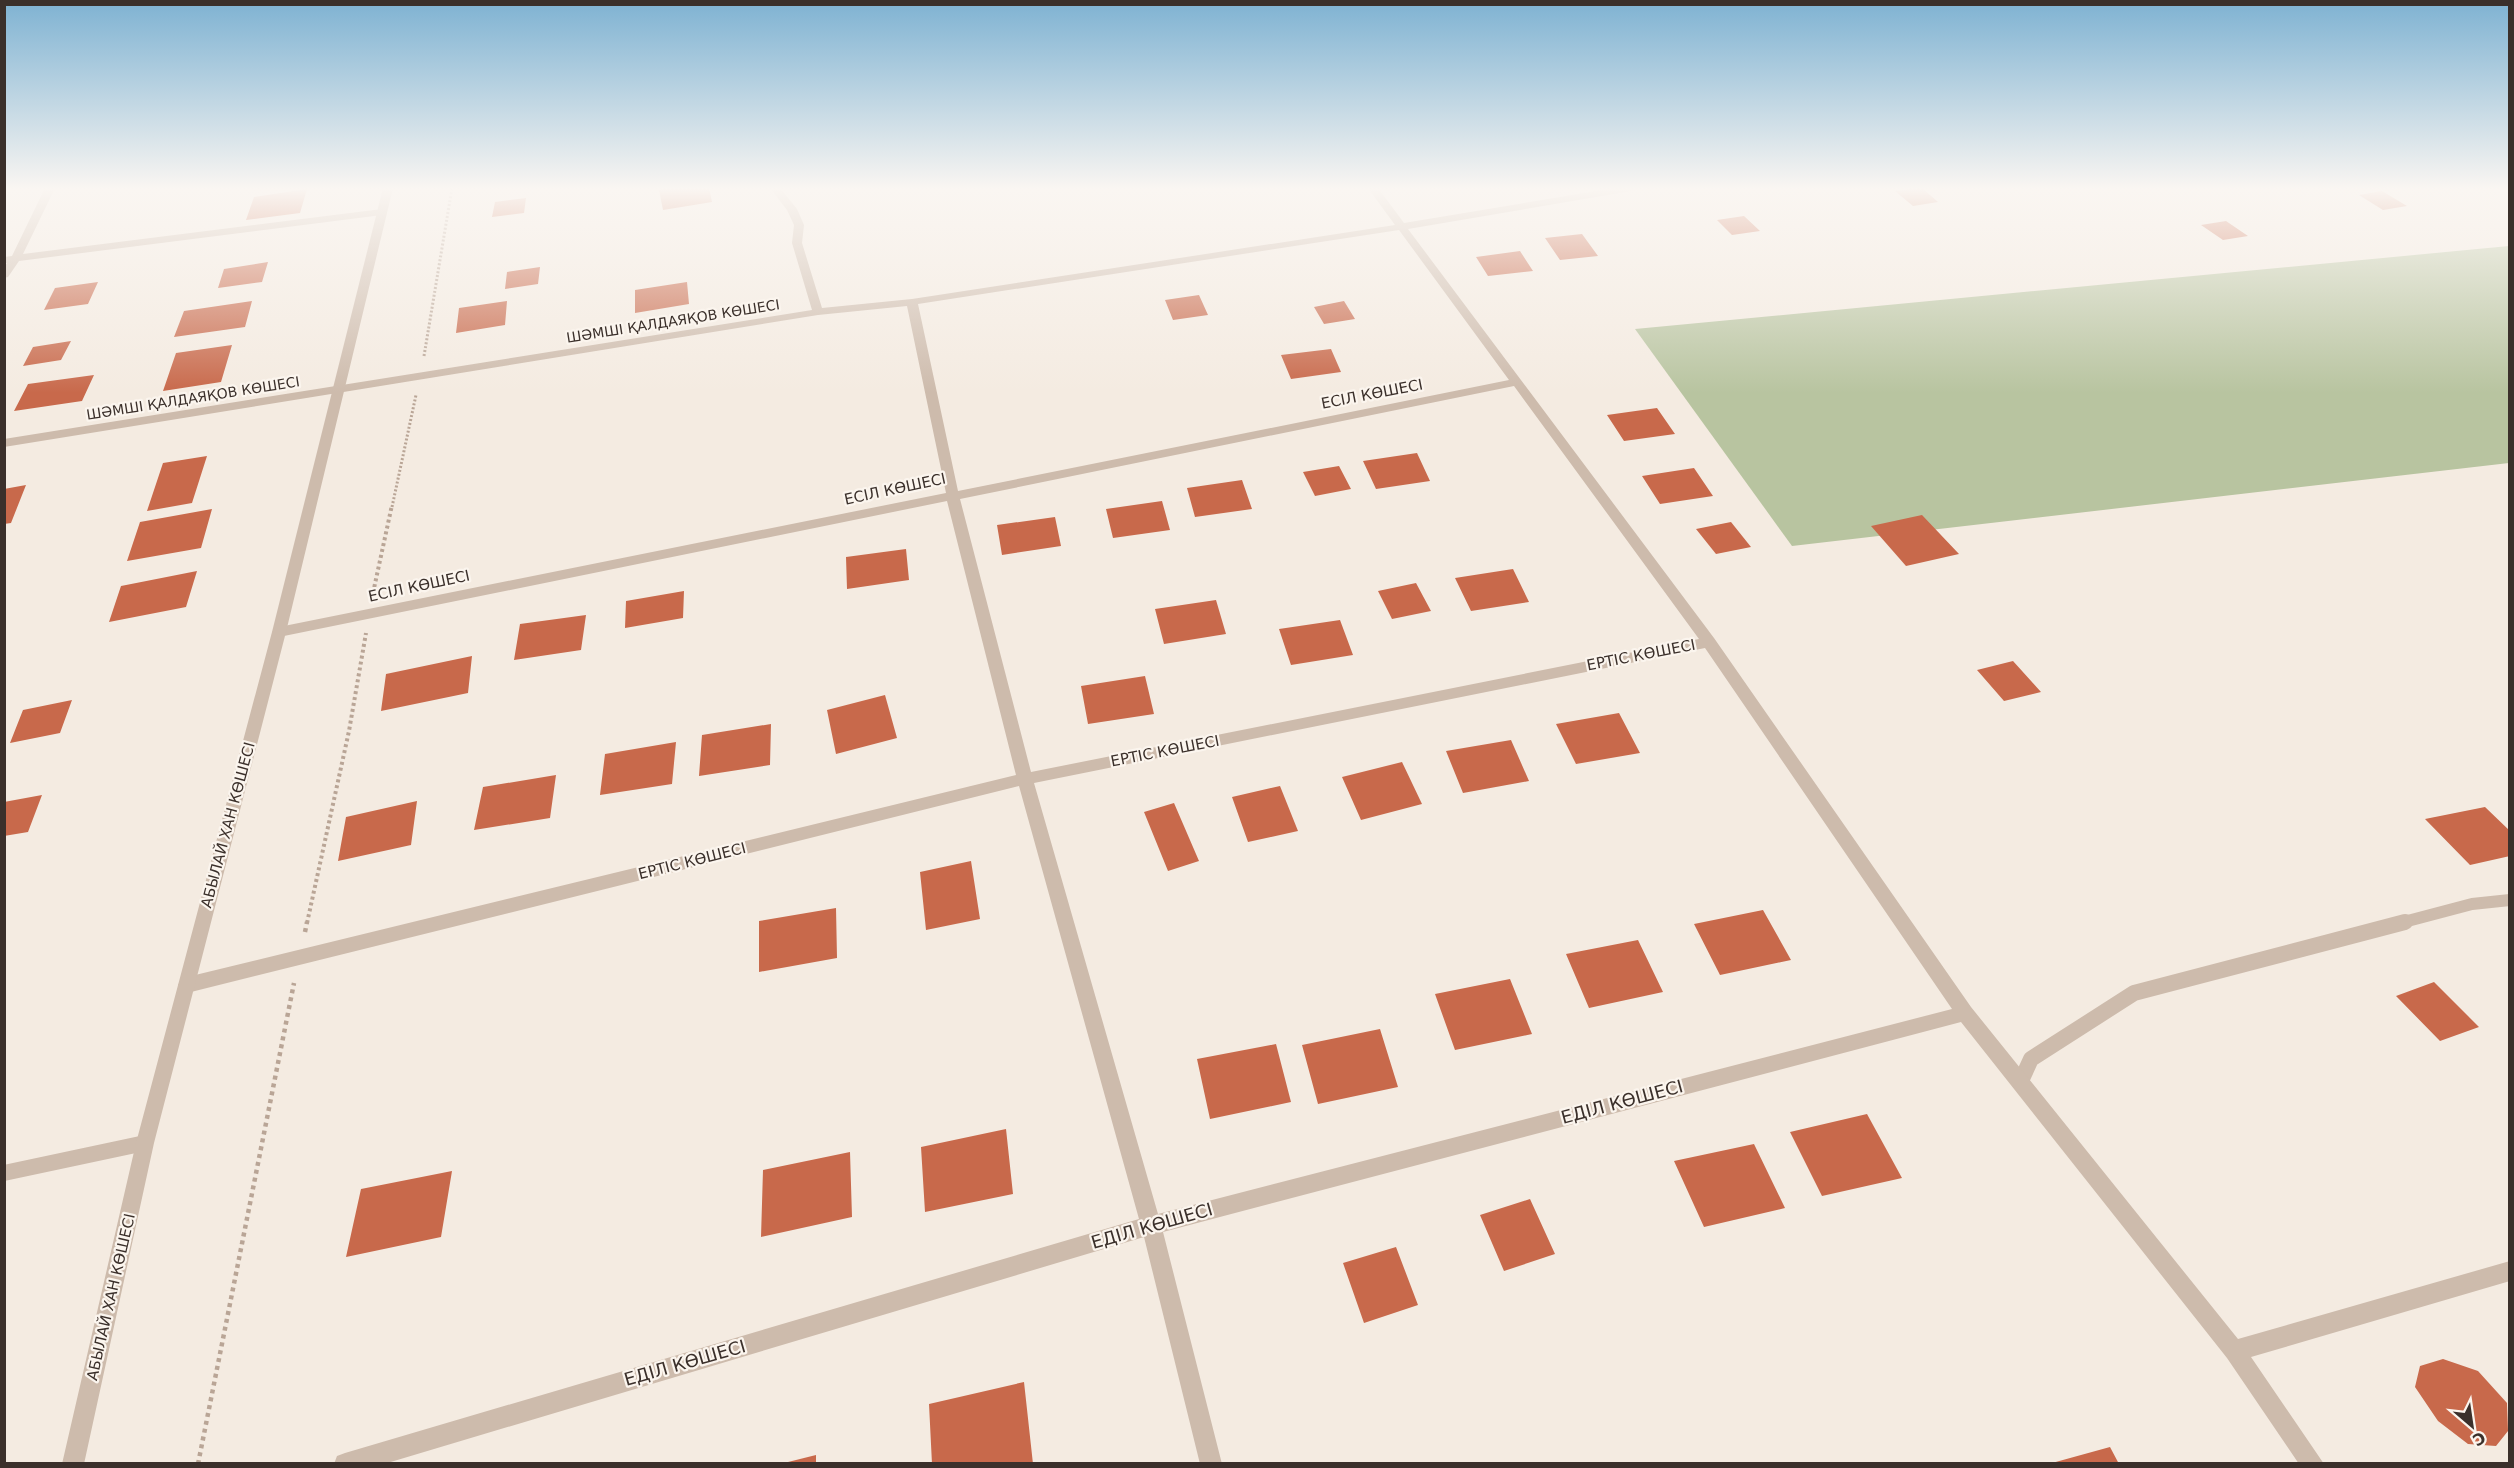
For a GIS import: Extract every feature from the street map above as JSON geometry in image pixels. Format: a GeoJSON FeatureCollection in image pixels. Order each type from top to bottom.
{"type":"FeatureCollection","features":[{"type":"Feature","properties":{"kind":"street"},"geometry":{"type":"LineString","coordinates":[[4,275],[10,259],[30,257]]}},
{"type":"Feature","properties":{"kind":"street","name":"АБЫЛАЙ ХАН КӨШЕСІ"},"geometry":{"type":"LineString","coordinates":[[73,1464],[145,1143],[279,632],[371,257]]}},
{"type":"Feature","properties":{"kind":"street"},"geometry":{"type":"LineString","coordinates":[[801,257],[818,312]]}},
{"type":"Feature","properties":{"kind":"street","name":"ШӘМШІ ҚАЛДАЯҚОВ КӨШЕСІ"},"geometry":{"type":"LineString","coordinates":[[4,443],[818,312],[912,302],[1208,257]]}},
{"type":"Feature","properties":{"kind":"street"},"geometry":{"type":"LineString","coordinates":[[1422,257],[1518,382],[1709,642]]}},
{"type":"Feature","properties":{"kind":"street"},"geometry":{"type":"LineString","coordinates":[[912,302],[952,494],[1025,779],[1151,1225],[1211,1464]]}},
{"type":"Feature","properties":{"kind":"street","name":"ЕСІЛ КӨШЕСІ"},"geometry":{"type":"LineString","coordinates":[[279,632],[952,494],[1518,382]]}},
{"type":"Feature","properties":{"kind":"street","name":"ЕРТІС КӨШЕСІ"},"geometry":{"type":"LineString","coordinates":[[187,985],[1025,779],[1709,642],[1965,1013],[2234,1352],[2313,1464]]}},
{"type":"Feature","properties":{"kind":"street","name":"ЕДІЛ КӨШЕСІ"},"geometry":{"type":"LineString","coordinates":[[345,1464],[1151,1225],[1965,1013]]}},
{"type":"Feature","properties":{"kind":"street"},"geometry":{"type":"LineString","coordinates":[[2234,1352],[2510,1271]]}},
{"type":"Feature","properties":{"kind":"lane"},"geometry":{"type":"LineString","coordinates":[[2020,1083],[2031,1059],[2134,993],[2472,904],[2510,900]]}},
{"type":"Feature","properties":{"kind":"lane"},"geometry":{"type":"LineString","coordinates":[[4,1173],[145,1143]]}},
{"type":"Feature","properties":{"kind":"path"},"geometry":{"type":"LineString","coordinates":[[198,1464],[299,958],[349,731],[369,613],[420,377],[440,257]]}},
{"type":"Feature","properties":{"kind":"green space"},"geometry":{"type":"Polygon","coordinates":[[[2398,257],[2509,257],[2509,463],[1792,546],[1635,329],[2398,257]]]}},
{"type":"Feature","properties":{"kind":"building"},"geometry":{"type":"Polygon","coordinates":[[[1476,257],[1524,257],[1533,271],[1488,276],[1476,257]]]}},
{"type":"Feature","properties":{"kind":"building"},"geometry":{"type":"Polygon","coordinates":[[[1558,257],[1593,257],[1560,260],[1558,257]]]}},
{"type":"Feature","properties":{"kind":"building"},"geometry":{"type":"Polygon","coordinates":[[[268,262],[262,282],[218,288],[224,269],[268,262]]]}},
{"type":"Feature","properties":{"kind":"building"},"geometry":{"type":"Polygon","coordinates":[[[540,267],[538,284],[505,289],[507,272],[540,267]]]}},
{"type":"Feature","properties":{"kind":"building"},"geometry":{"type":"Polygon","coordinates":[[[98,282],[88,304],[44,310],[55,288],[98,282]]]}},
{"type":"Feature","properties":{"kind":"building"},"geometry":{"type":"Polygon","coordinates":[[[687,282],[689,304],[635,313],[635,290],[687,282]]]}},
{"type":"Feature","properties":{"kind":"building"},"geometry":{"type":"Polygon","coordinates":[[[1199,295],[1208,315],[1173,320],[1165,300],[1199,295]]]}},
{"type":"Feature","properties":{"kind":"building"},"geometry":{"type":"Polygon","coordinates":[[[252,301],[245,327],[174,337],[184,311],[252,301]]]}},
{"type":"Feature","properties":{"kind":"building"},"geometry":{"type":"Polygon","coordinates":[[[507,301],[505,325],[456,333],[459,308],[507,301]]]}},
{"type":"Feature","properties":{"kind":"building"},"geometry":{"type":"Polygon","coordinates":[[[1344,301],[1355,319],[1324,324],[1314,307],[1344,301]]]}},
{"type":"Feature","properties":{"kind":"building"},"geometry":{"type":"Polygon","coordinates":[[[71,341],[61,360],[23,366],[33,347],[71,341]]]}},
{"type":"Feature","properties":{"kind":"building"},"geometry":{"type":"Polygon","coordinates":[[[232,345],[221,382],[163,391],[176,353],[232,345]]]}},
{"type":"Feature","properties":{"kind":"building"},"geometry":{"type":"Polygon","coordinates":[[[1331,349],[1341,372],[1291,379],[1281,355],[1331,349]]]}},
{"type":"Feature","properties":{"kind":"building"},"geometry":{"type":"Polygon","coordinates":[[[94,375],[82,401],[14,411],[28,384],[94,375]]]}},
{"type":"Feature","properties":{"kind":"building"},"geometry":{"type":"Polygon","coordinates":[[[1657,408],[1675,434],[1624,441],[1607,415],[1657,408]]]}},
{"type":"Feature","properties":{"kind":"building"},"geometry":{"type":"Polygon","coordinates":[[[1417,453],[1430,481],[1376,489],[1363,461],[1417,453]]]}},
{"type":"Feature","properties":{"kind":"building"},"geometry":{"type":"Polygon","coordinates":[[[207,456],[192,503],[147,511],[163,463],[207,456]]]}},
{"type":"Feature","properties":{"kind":"building"},"geometry":{"type":"Polygon","coordinates":[[[1339,466],[1351,489],[1315,496],[1303,472],[1339,466]]]}},
{"type":"Feature","properties":{"kind":"building"},"geometry":{"type":"Polygon","coordinates":[[[1694,468],[1713,496],[1660,504],[1642,476],[1694,468]]]}},
{"type":"Feature","properties":{"kind":"building"},"geometry":{"type":"Polygon","coordinates":[[[1242,480],[1252,509],[1195,517],[1187,488],[1242,480]]]}},
{"type":"Feature","properties":{"kind":"building"},"geometry":{"type":"Polygon","coordinates":[[[26,485],[11,523],[4,524],[4,489],[26,485]]]}},
{"type":"Feature","properties":{"kind":"building"},"geometry":{"type":"Polygon","coordinates":[[[1162,501],[1170,530],[1113,538],[1106,509],[1162,501]]]}},
{"type":"Feature","properties":{"kind":"building"},"geometry":{"type":"Polygon","coordinates":[[[212,509],[201,548],[127,561],[140,522],[212,509]]]}},
{"type":"Feature","properties":{"kind":"building"},"geometry":{"type":"Polygon","coordinates":[[[1922,515],[1959,554],[1906,566],[1871,526],[1922,515]]]}},
{"type":"Feature","properties":{"kind":"building"},"geometry":{"type":"Polygon","coordinates":[[[1055,517],[1061,546],[1002,555],[997,525],[1055,517]]]}},
{"type":"Feature","properties":{"kind":"building"},"geometry":{"type":"Polygon","coordinates":[[[1731,522],[1751,547],[1716,554],[1696,529],[1731,522]]]}},
{"type":"Feature","properties":{"kind":"building"},"geometry":{"type":"Polygon","coordinates":[[[906,549],[909,580],[847,589],[846,557],[906,549]]]}},
{"type":"Feature","properties":{"kind":"building"},"geometry":{"type":"Polygon","coordinates":[[[1513,569],[1529,602],[1471,611],[1455,578],[1513,569]]]}},
{"type":"Feature","properties":{"kind":"building"},"geometry":{"type":"Polygon","coordinates":[[[197,571],[186,607],[109,622],[121,586],[197,571]]]}},
{"type":"Feature","properties":{"kind":"building"},"geometry":{"type":"Polygon","coordinates":[[[1416,583],[1431,611],[1392,619],[1378,591],[1416,583]]]}},
{"type":"Feature","properties":{"kind":"building"},"geometry":{"type":"Polygon","coordinates":[[[684,591],[683,618],[625,628],[626,601],[684,591]]]}},
{"type":"Feature","properties":{"kind":"building"},"geometry":{"type":"Polygon","coordinates":[[[1216,600],[1226,634],[1164,644],[1155,609],[1216,600]]]}},
{"type":"Feature","properties":{"kind":"building"},"geometry":{"type":"Polygon","coordinates":[[[586,615],[581,650],[514,660],[520,624],[586,615]]]}},
{"type":"Feature","properties":{"kind":"building"},"geometry":{"type":"Polygon","coordinates":[[[1340,620],[1353,655],[1291,665],[1279,629],[1340,620]]]}},
{"type":"Feature","properties":{"kind":"building"},"geometry":{"type":"Polygon","coordinates":[[[472,656],[468,693],[381,711],[386,674],[472,656]]]}},
{"type":"Feature","properties":{"kind":"building"},"geometry":{"type":"Polygon","coordinates":[[[2013,661],[2041,692],[2004,701],[1977,670],[2013,661]]]}},
{"type":"Feature","properties":{"kind":"building"},"geometry":{"type":"Polygon","coordinates":[[[1145,676],[1154,714],[1088,724],[1081,686],[1145,676]]]}},
{"type":"Feature","properties":{"kind":"building"},"geometry":{"type":"Polygon","coordinates":[[[885,695],[897,738],[836,754],[827,710],[885,695]]]}},
{"type":"Feature","properties":{"kind":"building"},"geometry":{"type":"Polygon","coordinates":[[[72,700],[60,733],[10,743],[23,710],[72,700]]]}},
{"type":"Feature","properties":{"kind":"building"},"geometry":{"type":"Polygon","coordinates":[[[1619,713],[1640,753],[1576,764],[1556,724],[1619,713]]]}},
{"type":"Feature","properties":{"kind":"building"},"geometry":{"type":"Polygon","coordinates":[[[771,724],[770,765],[699,776],[702,735],[771,724]]]}},
{"type":"Feature","properties":{"kind":"building"},"geometry":{"type":"Polygon","coordinates":[[[1511,740],[1529,781],[1463,793],[1446,751],[1511,740]]]}},
{"type":"Feature","properties":{"kind":"building"},"geometry":{"type":"Polygon","coordinates":[[[676,742],[672,784],[600,795],[605,754],[676,742]]]}},
{"type":"Feature","properties":{"kind":"building"},"geometry":{"type":"Polygon","coordinates":[[[1402,762],[1422,804],[1361,820],[1342,777],[1402,762]]]}},
{"type":"Feature","properties":{"kind":"building"},"geometry":{"type":"Polygon","coordinates":[[[556,775],[550,818],[474,830],[483,787],[556,775]]]}},
{"type":"Feature","properties":{"kind":"building"},"geometry":{"type":"Polygon","coordinates":[[[1280,786],[1298,831],[1248,842],[1232,797],[1280,786]]]}},
{"type":"Feature","properties":{"kind":"building"},"geometry":{"type":"Polygon","coordinates":[[[42,795],[28,832],[4,836],[4,802],[42,795]]]}},
{"type":"Feature","properties":{"kind":"building"},"geometry":{"type":"Polygon","coordinates":[[[417,801],[411,845],[338,861],[346,817],[417,801]]]}},
{"type":"Feature","properties":{"kind":"building"},"geometry":{"type":"Polygon","coordinates":[[[1174,803],[1199,861],[1168,871],[1144,812],[1174,803]]]}},
{"type":"Feature","properties":{"kind":"building"},"geometry":{"type":"Polygon","coordinates":[[[2485,807],[2510,831],[2510,856],[2470,865],[2425,819],[2485,807]]]}},
{"type":"Feature","properties":{"kind":"building"},"geometry":{"type":"Polygon","coordinates":[[[971,861],[980,919],[926,930],[920,872],[971,861]]]}},
{"type":"Feature","properties":{"kind":"building"},"geometry":{"type":"Polygon","coordinates":[[[836,908],[837,958],[759,972],[759,921],[836,908]]]}},
{"type":"Feature","properties":{"kind":"building"},"geometry":{"type":"Polygon","coordinates":[[[1763,910],[1791,960],[1720,975],[1694,924],[1763,910]]]}},
{"type":"Feature","properties":{"kind":"building"},"geometry":{"type":"Polygon","coordinates":[[[1638,940],[1663,992],[1589,1008],[1566,954],[1638,940]]]}},
{"type":"Feature","properties":{"kind":"building"},"geometry":{"type":"Polygon","coordinates":[[[1510,979],[1532,1034],[1455,1050],[1435,994],[1510,979]]]}},
{"type":"Feature","properties":{"kind":"building"},"geometry":{"type":"Polygon","coordinates":[[[2434,982],[2479,1027],[2440,1041],[2396,996],[2434,982]]]}},
{"type":"Feature","properties":{"kind":"building"},"geometry":{"type":"Polygon","coordinates":[[[1380,1029],[1398,1087],[1318,1104],[1302,1045],[1380,1029]]]}},
{"type":"Feature","properties":{"kind":"building"},"geometry":{"type":"Polygon","coordinates":[[[1276,1044],[1291,1102],[1210,1119],[1197,1059],[1276,1044]]]}},
{"type":"Feature","properties":{"kind":"building"},"geometry":{"type":"Polygon","coordinates":[[[1867,1114],[1902,1178],[1822,1196],[1790,1132],[1867,1114]]]}},
{"type":"Feature","properties":{"kind":"building"},"geometry":{"type":"Polygon","coordinates":[[[1006,1129],[1013,1194],[925,1212],[921,1147],[1006,1129]]]}},
{"type":"Feature","properties":{"kind":"building"},"geometry":{"type":"Polygon","coordinates":[[[1754,1144],[1785,1208],[1704,1227],[1674,1161],[1754,1144]]]}},
{"type":"Feature","properties":{"kind":"building"},"geometry":{"type":"Polygon","coordinates":[[[850,1152],[852,1217],[761,1237],[763,1170],[850,1152]]]}},
{"type":"Feature","properties":{"kind":"building"},"geometry":{"type":"Polygon","coordinates":[[[452,1171],[441,1237],[346,1257],[361,1189],[452,1171]]]}},
{"type":"Feature","properties":{"kind":"building"},"geometry":{"type":"Polygon","coordinates":[[[1530,1199],[1555,1254],[1504,1271],[1480,1215],[1530,1199]]]}},
{"type":"Feature","properties":{"kind":"building"},"geometry":{"type":"Polygon","coordinates":[[[1396,1247],[1418,1305],[1364,1323],[1343,1263],[1396,1247]]]}},
{"type":"Feature","properties":{"kind":"building"},"geometry":{"type":"Polygon","coordinates":[[[2443,1359],[2478,1371],[2507,1403],[2508,1431],[2496,1446],[2468,1444],[2438,1421],[2415,1387],[2420,1366],[2443,1359]]]}},
{"type":"Feature","properties":{"kind":"building"},"geometry":{"type":"Polygon","coordinates":[[[1024,1382],[1033,1464],[932,1464],[929,1404],[1024,1382]]]}},
{"type":"Feature","properties":{"kind":"building"},"geometry":{"type":"Polygon","coordinates":[[[2110,1447],[2119,1464],[2052,1464],[2052,1463],[2110,1447]]]}},
{"type":"Feature","properties":{"kind":"building"},"geometry":{"type":"Polygon","coordinates":[[[816,1455],[816,1464],[784,1464],[784,1463],[816,1455]]]}}]}
